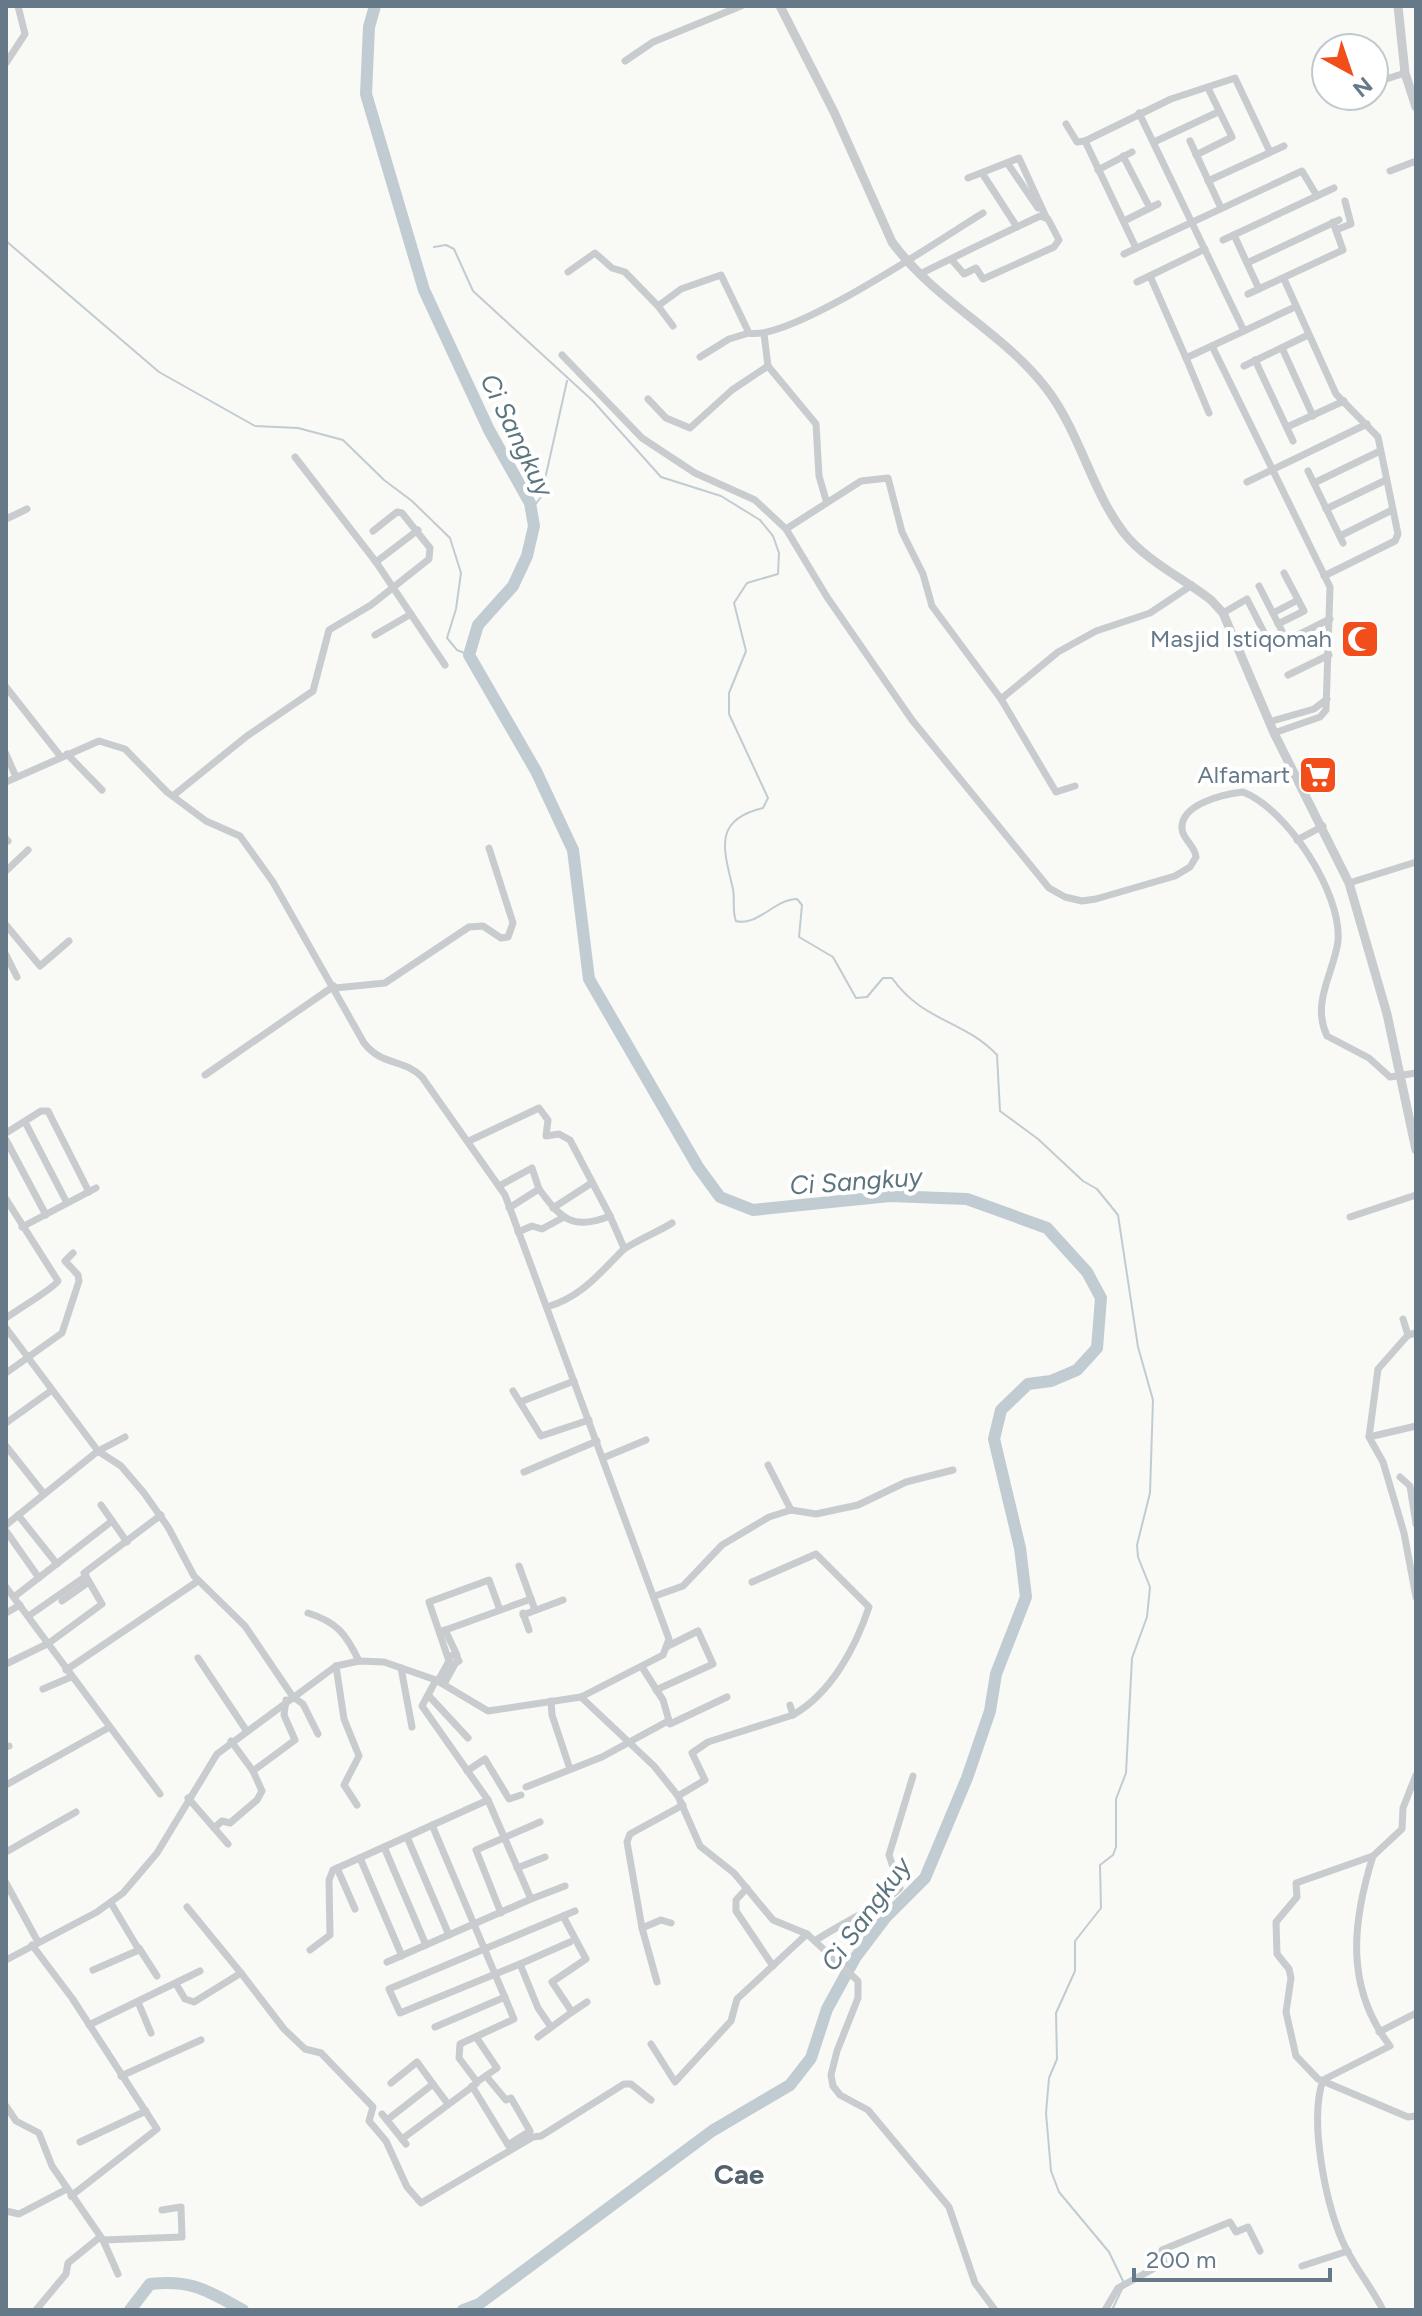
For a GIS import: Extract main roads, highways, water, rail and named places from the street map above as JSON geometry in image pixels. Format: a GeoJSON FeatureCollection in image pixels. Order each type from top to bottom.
{"type":"FeatureCollection","features":[{"type":"Feature","properties":{"kind":"waterway","name":"Ci Sangkuy"},"geometry":{"type":"LineString","coordinates":[[375,6],[369,27],[366,94],[424,290],[489,430],[530,503],[534,526],[527,556],[513,586],[478,625],[469,655],[536,771],[573,850],[589,979],[698,1167],[720,1197],[753,1210],[890,1196],[967,1199],[1047,1228],[1087,1272],[1101,1298],[1097,1348],[1077,1370],[1051,1381],[1028,1384],[1001,1410],[994,1439],[1020,1548],[1026,1597],[996,1674],[990,1711],[967,1778],[925,1878],[886,1917],[855,1958],[827,2009],[811,2058],[790,2085],[712,2131],[479,2304],[463,2310]]}},
{"type":"Feature","properties":{"kind":"waterway"},"geometry":{"type":"LineString","coordinates":[[6,241],[159,372],[255,426],[298,428],[343,440],[384,480],[412,501],[450,538],[461,573],[456,609],[447,638],[457,650],[469,655]]}},
{"type":"Feature","properties":{"kind":"waterway"},"geometry":{"type":"LineString","coordinates":[[434,247],[446,245],[454,249],[473,291],[593,401],[661,477],[721,496],[760,520],[773,536],[779,553],[778,574],[747,583],[734,603],[746,651],[729,693],[729,714],[768,798],[763,808],[736,820],[726,838],[736,921],[751,920],[781,903],[797,899],[802,905],[799,937],[833,957],[856,998],[867,997],[883,978],[892,978],[917,1004],[984,1043],[997,1055],[1000,1111],[1038,1139],[1083,1181],[1097,1189],[1118,1215],[1138,1347],[1153,1400],[1150,1493],[1137,1545],[1138,1557],[1150,1587],[1147,1617],[1132,1658],[1126,1773],[1116,1799],[1116,1847],[1113,1855],[1100,1865],[1101,1908],[1075,1941],[1075,1971],[1056,2013],[1057,2059],[1049,2078],[1046,2113],[1051,2171],[1059,2192],[1109,2252],[1123,2281]]}},
{"type":"Feature","properties":{"kind":"waterway"},"geometry":{"type":"LineString","coordinates":[[531,510],[541,497],[567,381]]}},
{"type":"Feature","properties":{"kind":"waterway","name":"Ci Sangkuy"},"geometry":{"type":"LineString","coordinates":[[130,2310],[150,2284],[165,2283],[199,2288],[243,2310]]}},
{"type":"Feature","properties":{"kind":"waterway"},"geometry":{"type":"LineString","coordinates":[[1112,2310],[1123,2287]]}},
{"type":"Feature","properties":{"kind":"place","name":"Masjid Istiqomah"},"geometry":{"type":"Point","coordinates":[1360,639]}},
{"type":"Feature","properties":{"kind":"place","name":"Alfamart"},"geometry":{"type":"Point","coordinates":[1318,775]}},
{"type":"Feature","properties":{"kind":"district","name":"Cae"},"geometry":{"type":"Point","coordinates":[739,2174]}}]}
